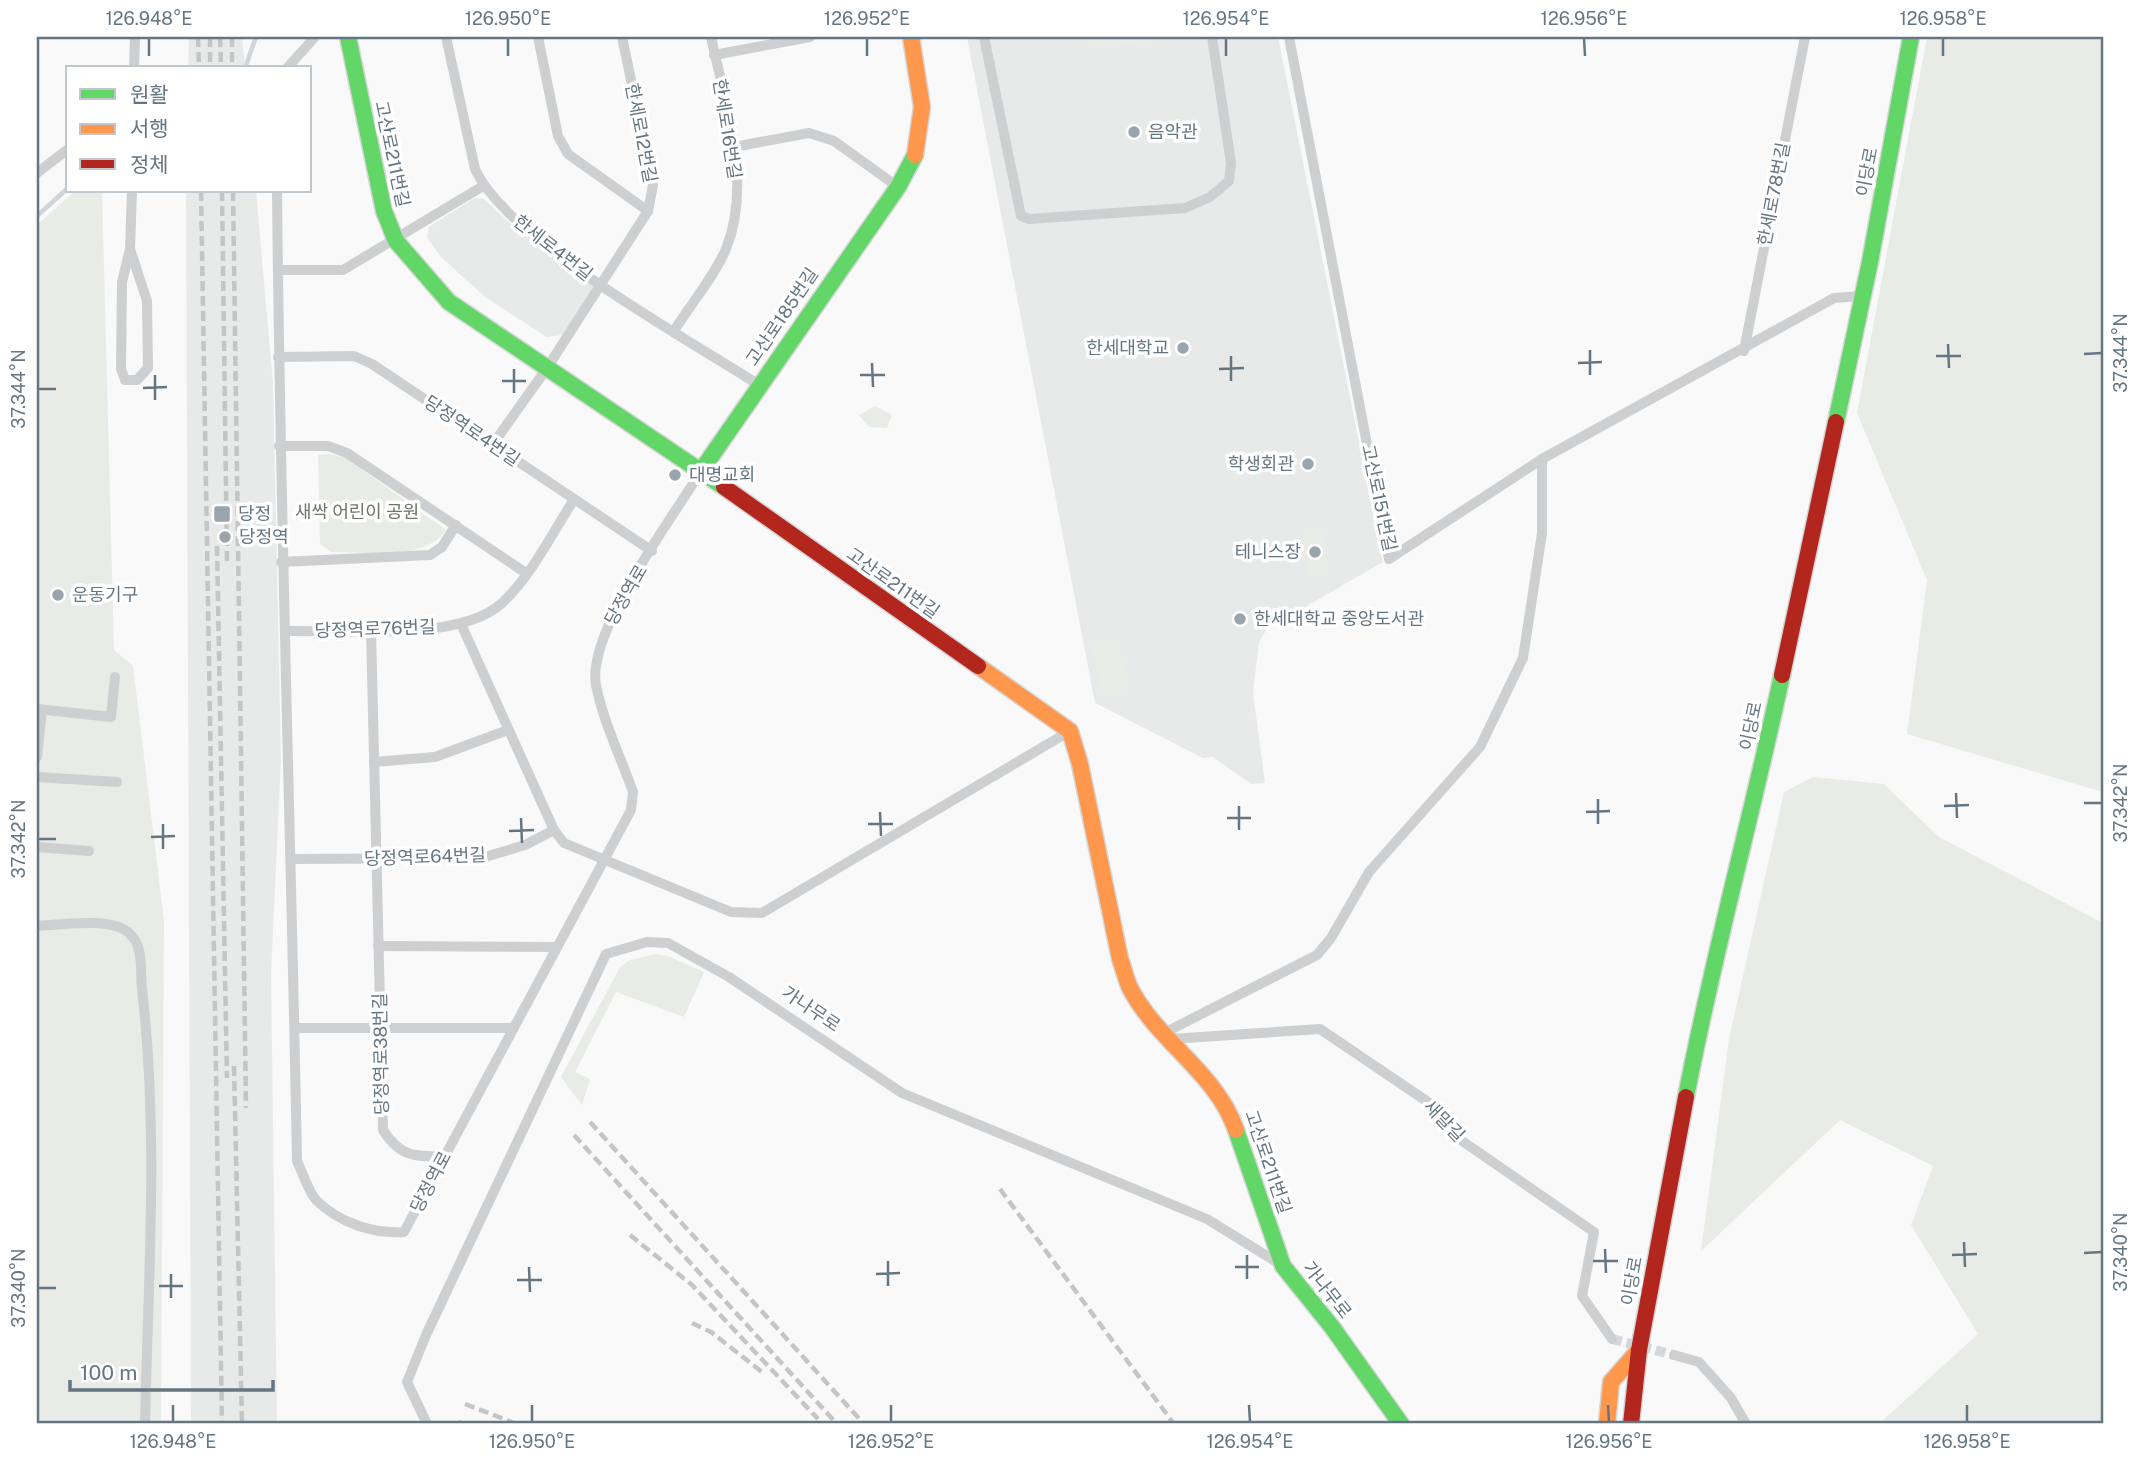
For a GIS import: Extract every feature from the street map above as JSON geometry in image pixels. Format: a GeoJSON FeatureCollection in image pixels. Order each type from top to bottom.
{"type":"FeatureCollection","features":[{"type":"Feature","properties":{"kind":"street"},"geometry":{"type":"LineString","coordinates":[[134,66],[135,37]]}},
{"type":"Feature","properties":{"kind":"street"},"geometry":{"type":"LineString","coordinates":[[289,66],[315,37]]}},
{"type":"Feature","properties":{"kind":"street","name":"고산로211번길"},"geometry":{"type":"LineString","coordinates":[[348,37],[384,211],[396,241],[449,302],[485,329],[701,471],[1070,731],[1120,959],[1131,990],[1167,1036],[1228,1105],[1283,1266]]}},
{"type":"Feature","properties":{"kind":"street","name":"한세로4번길"},"geometry":{"type":"LineString","coordinates":[[446,37],[475,169],[483,186],[518,223],[602,285],[759,385]]}},
{"type":"Feature","properties":{"kind":"street"},"geometry":{"type":"LineString","coordinates":[[538,37],[558,136],[568,154],[648,211]]}},
{"type":"Feature","properties":{"kind":"street","name":"한세로12번길"},"geometry":{"type":"LineString","coordinates":[[493,444],[547,368],[648,211],[653,186],[622,37]]}},
{"type":"Feature","properties":{"kind":"street","name":"한세로16번길"},"geometry":{"type":"LineString","coordinates":[[674,331],[726,250],[737,191],[734,147],[710,37]]}},
{"type":"Feature","properties":{"kind":"street"},"geometry":{"type":"LineString","coordinates":[[715,55],[810,37]]}},
{"type":"Feature","properties":{"kind":"street","name":"고산로185번길"},"geometry":{"type":"LineString","coordinates":[[701,471],[843,262],[898,187],[917,150],[921,133],[921,90],[911,37]]}},
{"type":"Feature","properties":{"kind":"street"},"geometry":{"type":"LineString","coordinates":[[984,37],[1021,216],[1029,219],[1185,208],[1210,197],[1229,181],[1231,163],[1212,37]]}},
{"type":"Feature","properties":{"kind":"street","name":"고산로151번길"},"geometry":{"type":"LineString","coordinates":[[1289,37],[1389,559],[1542,459],[1744,351],[1834,298],[1862,296]]}},
{"type":"Feature","properties":{"kind":"street","name":"한세로78번길"},"geometry":{"type":"LineString","coordinates":[[1744,351],[1805,37]]}},
{"type":"Feature","properties":{"kind":"street","name":"이당로"},"geometry":{"type":"LineString","coordinates":[[1631,1424],[1639,1350],[1706,990],[1758,784],[1862,296],[1911,37]]}},
{"type":"Feature","properties":{"kind":"street"},"geometry":{"type":"LineString","coordinates":[[734,147],[809,133],[834,141],[898,187]]}},
{"type":"Feature","properties":{"kind":"street"},"geometry":{"type":"LineString","coordinates":[[37,173],[66,151]]}},
{"type":"Feature","properties":{"kind":"street"},"geometry":{"type":"LineString","coordinates":[[278,270],[343,270],[396,241],[483,186]]}},
{"type":"Feature","properties":{"kind":"street"},"geometry":{"type":"LineString","coordinates":[[130,249],[147,301],[148,368],[137,380],[125,380],[121,369],[122,282],[130,249],[132,192]]}},
{"type":"Feature","properties":{"kind":"street","name":"당정역로"},"geometry":{"type":"LineString","coordinates":[[277,192],[281,562],[287,631],[298,1161],[316,1200],[354,1226],[386,1233],[404,1233],[631,810],[633,792],[595,683],[600,645],[614,612],[701,471]]}},
{"type":"Feature","properties":{"kind":"street","name":"당정역로4번길"},"geometry":{"type":"LineString","coordinates":[[278,357],[354,356],[372,364],[573,501],[652,551]]}},
{"type":"Feature","properties":{"kind":"street"},"geometry":{"type":"LineString","coordinates":[[279,446],[328,446],[347,453],[526,573]]}},
{"type":"Feature","properties":{"kind":"street"},"geometry":{"type":"LineString","coordinates":[[1167,1036],[1317,954],[1331,938],[1369,872],[1480,747],[1523,658],[1542,533],[1542,459]]}},
{"type":"Feature","properties":{"kind":"street","name":"당정역로76번길"},"geometry":{"type":"LineString","coordinates":[[287,631],[435,629],[461,624],[481,616],[502,603],[526,573],[573,501]]}},
{"type":"Feature","properties":{"kind":"street"},"geometry":{"type":"LineString","coordinates":[[281,562],[430,555],[442,547],[456,525]]}},
{"type":"Feature","properties":{"kind":"street"},"geometry":{"type":"LineString","coordinates":[[461,624],[554,830],[564,843],[731,912],[762,914],[1070,731]]}},
{"type":"Feature","properties":{"kind":"street","name":"당정역로38번길"},"geometry":{"type":"LineString","coordinates":[[371,630],[383,1130],[392,1145],[414,1157],[445,1157]]}},
{"type":"Feature","properties":{"kind":"street"},"geometry":{"type":"LineString","coordinates":[[37,757],[39,710],[111,717],[115,677]]}},
{"type":"Feature","properties":{"kind":"street"},"geometry":{"type":"LineString","coordinates":[[374,762],[435,757],[508,730]]}},
{"type":"Feature","properties":{"kind":"street"},"geometry":{"type":"LineString","coordinates":[[37,777],[117,782]]}},
{"type":"Feature","properties":{"kind":"street","name":"당정역로64번길"},"geometry":{"type":"LineString","coordinates":[[292,859],[482,858],[525,845],[554,830]]}},
{"type":"Feature","properties":{"kind":"street"},"geometry":{"type":"LineString","coordinates":[[37,847],[89,852]]}},
{"type":"Feature","properties":{"kind":"street"},"geometry":{"type":"LineString","coordinates":[[37,926],[100,923],[128,931],[138,942],[147,1032],[153,1188],[145,1424]]}},
{"type":"Feature","properties":{"kind":"street","name":"가나무로"},"geometry":{"type":"LineString","coordinates":[[427,1424],[407,1382],[426,1335],[606,954],[647,942],[668,943],[729,977],[902,1093],[1207,1219],[1283,1266],[1332,1327],[1401,1424]]}},
{"type":"Feature","properties":{"kind":"street"},"geometry":{"type":"LineString","coordinates":[[378,946],[557,947]]}},
{"type":"Feature","properties":{"kind":"street"},"geometry":{"type":"LineString","coordinates":[[295,1028],[514,1028]]}},
{"type":"Feature","properties":{"kind":"street","name":"새말길"},"geometry":{"type":"LineString","coordinates":[[1167,1036],[1320,1029],[1428,1102],[1455,1136],[1594,1232],[1582,1296],[1612,1339]]}},
{"type":"Feature","properties":{"kind":"street"},"geometry":{"type":"LineString","coordinates":[[1607,1424],[1611,1381],[1639,1350]]}},
{"type":"Feature","properties":{"kind":"street"},"geometry":{"type":"LineString","coordinates":[[1674,1355],[1699,1362],[1731,1398],[1746,1424]]}},
{"type":"Feature","properties":{"kind":"shaded area"},"geometry":{"type":"Polygon","coordinates":[[[189,37],[242,37],[245,66],[188,66],[189,37]]]}},
{"type":"Feature","properties":{"kind":"shaded area","name":"한세대학교"},"geometry":{"type":"Polygon","coordinates":[[[967,37],[1278,37],[1383,562],[1267,629],[1259,642],[1253,693],[1265,783],[1251,784],[1213,757],[1203,758],[1095,703],[967,37]]]}},
{"type":"Feature","properties":{"kind":"shaded area"},"geometry":{"type":"Polygon","coordinates":[[[186,192],[256,192],[273,384],[281,759],[271,974],[277,1424],[191,1424],[186,192]]]}},
{"type":"Feature","properties":{"kind":"shaded area"},"geometry":{"type":"Polygon","coordinates":[[[474,198],[484,199],[515,228],[592,283],[594,291],[562,335],[547,337],[485,297],[441,257],[427,238],[429,227],[474,198]]]}},
{"type":"Feature","properties":{"kind":"green space"},"geometry":{"type":"Polygon","coordinates":[[[1085,37],[1196,37],[1197,38],[1088,48],[1085,37]]]}},
{"type":"Feature","properties":{"kind":"green space"},"geometry":{"type":"Polygon","coordinates":[[[1927,37],[2103,37],[2103,792],[1907,734],[1927,580],[1857,413],[1927,37]]]}},
{"type":"Feature","properties":{"kind":"green space"},"geometry":{"type":"Polygon","coordinates":[[[74,192],[102,192],[114,650],[133,666],[164,921],[161,1424],[37,1424],[37,225],[74,192]]]}},
{"type":"Feature","properties":{"kind":"green space"},"geometry":{"type":"Polygon","coordinates":[[[875,406],[892,415],[887,428],[869,427],[859,415],[875,406]]]}},
{"type":"Feature","properties":{"kind":"green space","name":"새싹 어린이 공원"},"geometry":{"type":"Polygon","coordinates":[[[329,454],[346,458],[446,530],[424,547],[409,551],[331,552],[320,544],[318,455],[329,454]]]}},
{"type":"Feature","properties":{"kind":"green space","name":"테니스장"},"geometry":{"type":"Polygon","coordinates":[[[1322,527],[1328,575],[1308,578],[1302,530],[1322,527]]]}},
{"type":"Feature","properties":{"kind":"green space"},"geometry":{"type":"Polygon","coordinates":[[[1118,638],[1130,694],[1103,699],[1091,643],[1118,638]]]}},
{"type":"Feature","properties":{"kind":"green space"},"geometry":{"type":"Polygon","coordinates":[[[1813,777],[1884,784],[1939,837],[2103,923],[2103,1424],[1879,1424],[1978,1334],[1911,1225],[1933,1166],[1840,1120],[1701,1251],[1729,1039],[1784,792],[1813,777]]]}},
{"type":"Feature","properties":{"kind":"green space"},"geometry":{"type":"Polygon","coordinates":[[[655,954],[668,956],[704,972],[684,1017],[616,992],[575,1072],[590,1079],[582,1105],[561,1077],[620,967],[630,960],[655,954]]]}},
{"type":"Feature","properties":{"kind":"waterway"},"geometry":{"type":"LineString","coordinates":[[246,66],[256,37]]}},
{"type":"Feature","properties":{"kind":"waterway"},"geometry":{"type":"LineString","coordinates":[[37,216],[66,190]]}},
{"type":"Feature","properties":{"kind":"tunnel"},"geometry":{"type":"LineString","coordinates":[[1612,1339],[1674,1355]]}},
{"type":"Feature","properties":{"kind":"railway"},"geometry":{"type":"LineString","coordinates":[[198,37],[199,66]]}},
{"type":"Feature","properties":{"kind":"railway"},"geometry":{"type":"LineString","coordinates":[[210,37],[210,66]]}},
{"type":"Feature","properties":{"kind":"railway"},"geometry":{"type":"LineString","coordinates":[[220,37],[221,66]]}},
{"type":"Feature","properties":{"kind":"railway"},"geometry":{"type":"LineString","coordinates":[[232,37],[232,66]]}},
{"type":"Feature","properties":{"kind":"railway"},"geometry":{"type":"LineString","coordinates":[[201,192],[222,1424]]}},
{"type":"Feature","properties":{"kind":"railway"},"geometry":{"type":"LineString","coordinates":[[222,192],[227,562]]}},
{"type":"Feature","properties":{"kind":"railway"},"geometry":{"type":"LineString","coordinates":[[233,192],[246,1108]]}},
{"type":"Feature","properties":{"kind":"railway"},"geometry":{"type":"LineString","coordinates":[[217,546],[227,1078]]}},
{"type":"Feature","properties":{"kind":"railway"},"geometry":{"type":"LineString","coordinates":[[234,1066],[242,1424]]}},
{"type":"Feature","properties":{"kind":"railway"},"geometry":{"type":"LineString","coordinates":[[590,1122],[864,1424]]}},
{"type":"Feature","properties":{"kind":"railway"},"geometry":{"type":"LineString","coordinates":[[574,1135],[837,1424]]}},
{"type":"Feature","properties":{"kind":"railway"},"geometry":{"type":"LineString","coordinates":[[1000,1189],[1174,1424]]}},
{"type":"Feature","properties":{"kind":"railway"},"geometry":{"type":"LineString","coordinates":[[630,1235],[692,1285],[818,1419]]}},
{"type":"Feature","properties":{"kind":"railway"},"geometry":{"type":"LineString","coordinates":[[692,1323],[711,1332],[762,1372]]}},
{"type":"Feature","properties":{"kind":"railway"},"geometry":{"type":"LineString","coordinates":[[465,1404],[517,1424]]}},
{"type":"Feature","properties":{"kind":"railway"},"geometry":{"type":"LineString","coordinates":[[458,1422],[464,1424]]}},
{"type":"Feature","properties":{"kind":"traffic: fast"},"geometry":{"type":"LineString","coordinates":[[348,37],[384,211],[396,241],[449,302],[724,487]]}},
{"type":"Feature","properties":{"kind":"traffic: fast"},"geometry":{"type":"LineString","coordinates":[[1836,422],[1870,262],[1911,37]]}},
{"type":"Feature","properties":{"kind":"traffic: fast"},"geometry":{"type":"LineString","coordinates":[[701,471],[898,187],[915,155]]}},
{"type":"Feature","properties":{"kind":"traffic: fast"},"geometry":{"type":"LineString","coordinates":[[1686,1097],[1782,675]]}},
{"type":"Feature","properties":{"kind":"traffic: fast"},"geometry":{"type":"LineString","coordinates":[[1236,1130],[1283,1266],[1332,1327],[1401,1424]]}},
{"type":"Feature","properties":{"kind":"traffic: slow"},"geometry":{"type":"LineString","coordinates":[[911,37],[922,107],[915,155]]}},
{"type":"Feature","properties":{"kind":"traffic: slow"},"geometry":{"type":"LineString","coordinates":[[978,666],[1070,731],[1080,764],[1120,959],[1129,986],[1143,1009],[1216,1092],[1236,1130]]}},
{"type":"Feature","properties":{"kind":"traffic: slow"},"geometry":{"type":"LineString","coordinates":[[1607,1424],[1611,1382],[1639,1350]]}},
{"type":"Feature","properties":{"kind":"traffic: jam"},"geometry":{"type":"LineString","coordinates":[[1782,675],[1836,422]]}},
{"type":"Feature","properties":{"kind":"traffic: jam"},"geometry":{"type":"LineString","coordinates":[[724,487],[978,666]]}},
{"type":"Feature","properties":{"kind":"traffic: jam"},"geometry":{"type":"LineString","coordinates":[[1631,1424],[1639,1350],[1686,1097]]}},
{"type":"Feature","properties":{"kind":"place","name":"음악관"},"geometry":{"type":"Point","coordinates":[1134,132]}},
{"type":"Feature","properties":{"kind":"place","name":"한세대학교"},"geometry":{"type":"Point","coordinates":[1183,348]}},
{"type":"Feature","properties":{"kind":"place","name":"학생회관"},"geometry":{"type":"Point","coordinates":[1308,464]}},
{"type":"Feature","properties":{"kind":"place","name":"대명교회"},"geometry":{"type":"Point","coordinates":[675,475]}},
{"type":"Feature","properties":{"kind":"place","name":"당정"},"geometry":{"type":"Point","coordinates":[222,514]}},
{"type":"Feature","properties":{"kind":"place","name":"당정역"},"geometry":{"type":"Point","coordinates":[225,537]}},
{"type":"Feature","properties":{"kind":"place","name":"테니스장"},"geometry":{"type":"Point","coordinates":[1315,552]}},
{"type":"Feature","properties":{"kind":"place","name":"운동기구"},"geometry":{"type":"Point","coordinates":[58,595]}},
{"type":"Feature","properties":{"kind":"place","name":"한세대학교 중앙도서관"},"geometry":{"type":"Point","coordinates":[1240,619]}}]}
